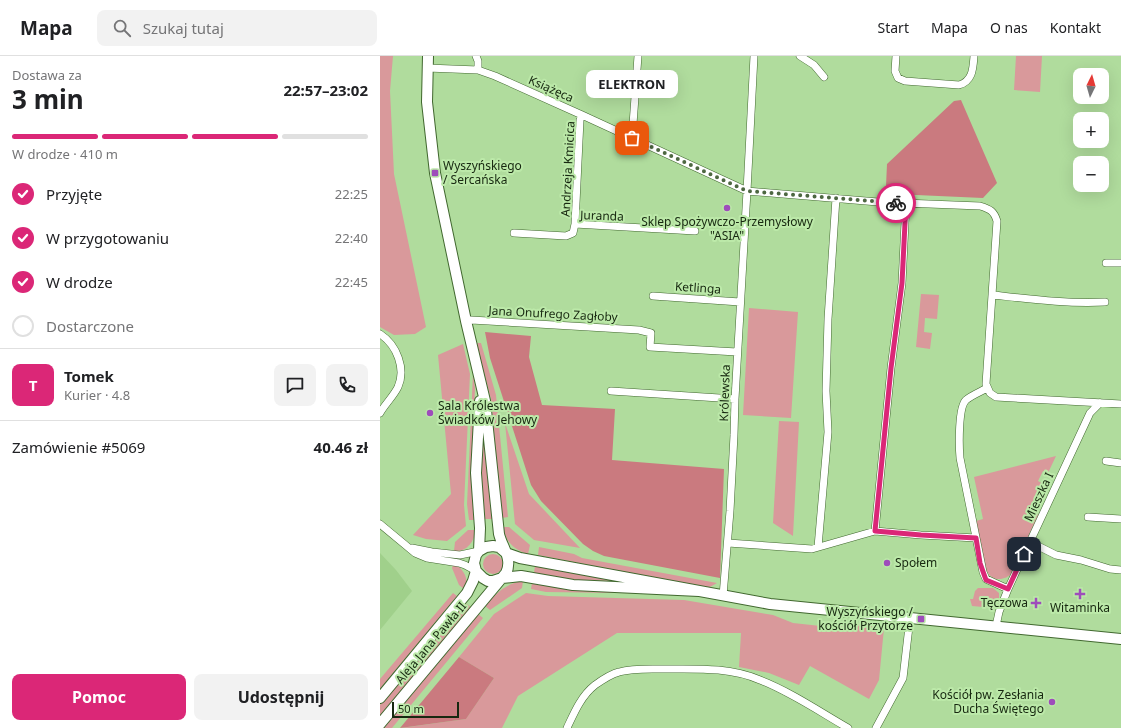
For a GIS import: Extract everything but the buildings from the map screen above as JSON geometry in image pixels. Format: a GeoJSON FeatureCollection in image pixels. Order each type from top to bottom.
{"type":"FeatureCollection","features":[{"type":"Feature","properties":{"kind":"street"},"geometry":{"type":"LineString","coordinates":[[428,56],[427,102],[435,173],[466,321],[485,401],[500,541],[506,553],[509,564],[506,573],[502,578]]}},
{"type":"Feature","properties":{"kind":"street"},"geometry":{"type":"LineString","coordinates":[[476,56],[478,61],[478,70]]}},
{"type":"Feature","properties":{"kind":"street"},"geometry":{"type":"LineString","coordinates":[[632,138],[638,56]]}},
{"type":"Feature","properties":{"kind":"street","name":"Królewska"},"geometry":{"type":"LineString","coordinates":[[723,596],[728,543],[754,56]]}},
{"type":"Feature","properties":{"kind":"street"},"geometry":{"type":"LineString","coordinates":[[800,56],[814,65],[824,77]]}},
{"type":"Feature","properties":{"kind":"street"},"geometry":{"type":"LineString","coordinates":[[896,56],[895,71],[898,78],[905,81],[959,85],[963,84],[969,79],[972,72],[974,56]]}},
{"type":"Feature","properties":{"kind":"street","name":"Książęca"},"geometry":{"type":"LineString","coordinates":[[427,68],[478,70],[582,115],[747,191]]}},
{"type":"Feature","properties":{"kind":"street","name":"Andrzeja Kmicica"},"geometry":{"type":"LineString","coordinates":[[575,224],[580,120],[582,115]]}},
{"type":"Feature","properties":{"kind":"street"},"geometry":{"type":"LineString","coordinates":[[747,191],[906,203],[980,206],[988,208],[995,213],[997,221],[987,386],[990,393],[996,397],[1121,404]]}},
{"type":"Feature","properties":{"kind":"street"},"geometry":{"type":"LineString","coordinates":[[818,547],[828,432],[826,391],[828,319],[836,198]]}},
{"type":"Feature","properties":{"kind":"street"},"geometry":{"type":"LineString","coordinates":[[875,531],[891,368],[902,283],[906,203]]}},
{"type":"Feature","properties":{"kind":"street","name":"Juranda"},"geometry":{"type":"LineString","coordinates":[[514,233],[566,236],[573,233],[575,224],[695,231]]}},
{"type":"Feature","properties":{"kind":"street"},"geometry":{"type":"LineString","coordinates":[[1106,262],[1121,263]]}},
{"type":"Feature","properties":{"kind":"street"},"geometry":{"type":"LineString","coordinates":[[993,295],[1068,302],[1105,302]]}},
{"type":"Feature","properties":{"kind":"street","name":"Ketlinga"},"geometry":{"type":"LineString","coordinates":[[653,296],[740,302]]}},
{"type":"Feature","properties":{"kind":"street","name":"Jana Onufrego Zagłoby"},"geometry":{"type":"LineString","coordinates":[[466,321],[471,320],[639,330],[650,333],[650,347],[737,352]]}},
{"type":"Feature","properties":{"kind":"street"},"geometry":{"type":"LineString","coordinates":[[380,334],[389,342],[398,357],[400,367],[400,381],[396,391],[380,413]]}},
{"type":"Feature","properties":{"kind":"street"},"geometry":{"type":"LineString","coordinates":[[476,571],[475,559],[480,551],[476,473],[480,395],[479,375]]}},
{"type":"Feature","properties":{"kind":"street"},"geometry":{"type":"LineString","coordinates":[[987,386],[966,400],[962,406],[959,437],[960,458],[980,563],[986,580],[1008,589]]}},
{"type":"Feature","properties":{"kind":"street"},"geometry":{"type":"LineString","coordinates":[[611,391],[735,399]]}},
{"type":"Feature","properties":{"kind":"street","name":"Mieszka I"},"geometry":{"type":"LineString","coordinates":[[996,626],[999,612],[1008,589],[1090,413],[1100,403]]}},
{"type":"Feature","properties":{"kind":"street"},"geometry":{"type":"LineString","coordinates":[[1106,461],[1121,462]]}},
{"type":"Feature","properties":{"kind":"street"},"geometry":{"type":"LineString","coordinates":[[1088,517],[1121,519]]}},
{"type":"Feature","properties":{"kind":"street"},"geometry":{"type":"LineString","coordinates":[[380,524],[416,553],[427,558],[459,562],[476,571],[483,578],[488,580],[493,581],[502,578],[521,576],[573,585],[699,591]]}},
{"type":"Feature","properties":{"kind":"street"},"geometry":{"type":"LineString","coordinates":[[728,543],[805,548],[818,547],[875,531],[976,538]]}},
{"type":"Feature","properties":{"kind":"street"},"geometry":{"type":"LineString","coordinates":[[1030,542],[1056,555],[1081,560],[1110,569],[1121,570]]}},
{"type":"Feature","properties":{"kind":"street"},"geometry":{"type":"LineString","coordinates":[[406,546],[418,550],[460,555],[480,551],[486,547],[493,546],[499,547],[506,553],[520,558],[770,604],[1121,639]]}},
{"type":"Feature","properties":{"kind":"street","name":"Aleja Jana Pawła II"},"geometry":{"type":"LineString","coordinates":[[380,698],[467,593],[476,571]]}},
{"type":"Feature","properties":{"kind":"street","name":"Aleja Jana Pawła II"},"geometry":{"type":"LineString","coordinates":[[380,724],[502,578]]}},
{"type":"Feature","properties":{"kind":"street"},"geometry":{"type":"LineString","coordinates":[[876,728],[903,678],[910,618]]}},
{"type":"Feature","properties":{"kind":"street"},"geometry":{"type":"LineString","coordinates":[[567,728],[580,703],[589,691],[617,672],[627,670],[705,669],[724,670],[760,679],[848,728]]}},
{"type":"Feature","properties":{"kind":"shaded area"},"geometry":{"type":"Polygon","coordinates":[[[380,56],[393,56],[390,91],[394,174],[426,327],[415,334],[394,335],[380,327],[380,56]]]}},
{"type":"Feature","properties":{"kind":"shaded area"},"geometry":{"type":"Polygon","coordinates":[[[1016,56],[1042,56],[1040,92],[1014,90],[1016,56]]]}},
{"type":"Feature","properties":{"kind":"shaded area"},"geometry":{"type":"Polygon","coordinates":[[[961,100],[997,183],[983,198],[894,194],[886,186],[887,164],[954,101],[961,100]]]}},
{"type":"Feature","properties":{"kind":"shaded area"},"geometry":{"type":"Polygon","coordinates":[[[921,294],[939,295],[937,319],[925,318],[924,332],[932,333],[930,349],[916,347],[921,294]]]}},
{"type":"Feature","properties":{"kind":"shaded area"},"geometry":{"type":"Polygon","coordinates":[[[749,308],[798,312],[791,418],[743,415],[749,308]]]}},
{"type":"Feature","properties":{"kind":"shaded area"},"geometry":{"type":"Polygon","coordinates":[[[485,332],[531,336],[529,357],[542,405],[615,409],[612,460],[724,469],[720,578],[604,556],[583,544],[541,501],[531,485],[490,358],[485,332]]]}},
{"type":"Feature","properties":{"kind":"shaded area"},"geometry":{"type":"Polygon","coordinates":[[[476,343],[481,343],[496,395],[508,517],[502,518],[491,399],[476,343]]]}},
{"type":"Feature","properties":{"kind":"shaded area"},"geometry":{"type":"Polygon","coordinates":[[[463,344],[470,374],[464,505],[466,526],[447,541],[426,539],[413,535],[451,494],[438,355],[463,344]]]}},
{"type":"Feature","properties":{"kind":"shaded area"},"geometry":{"type":"Polygon","coordinates":[[[473,374],[475,388],[471,482],[475,520],[469,520],[467,504],[473,374]]]}},
{"type":"Feature","properties":{"kind":"shaded area"},"geometry":{"type":"Polygon","coordinates":[[[779,421],[799,422],[793,536],[773,523],[779,421]]]}},
{"type":"Feature","properties":{"kind":"shaded area"},"geometry":{"type":"Polygon","coordinates":[[[505,423],[529,494],[580,548],[534,540],[515,524],[505,423]]]}},
{"type":"Feature","properties":{"kind":"shaded area"},"geometry":{"type":"Polygon","coordinates":[[[482,429],[492,519],[485,519],[481,477],[482,429]]]}},
{"type":"Feature","properties":{"kind":"shaded area"},"geometry":{"type":"Polygon","coordinates":[[[1056,456],[1048,473],[1043,471],[1038,481],[1045,485],[1035,508],[1038,515],[1012,573],[1007,577],[1000,579],[993,578],[986,569],[976,521],[983,519],[974,477],[1056,456]]]}},
{"type":"Feature","properties":{"kind":"shaded area"},"geometry":{"type":"Polygon","coordinates":[[[503,527],[509,527],[530,545],[528,554],[518,550],[508,541],[503,527]]]}},
{"type":"Feature","properties":{"kind":"shaded area"},"geometry":{"type":"Polygon","coordinates":[[[468,530],[476,530],[472,542],[463,550],[454,551],[455,542],[468,530]]]}},
{"type":"Feature","properties":{"kind":"shaded area"},"geometry":{"type":"Polygon","coordinates":[[[539,547],[574,554],[582,558],[717,583],[708,588],[538,555],[539,547]]]}},
{"type":"Feature","properties":{"kind":"shaded area"},"geometry":{"type":"Polygon","coordinates":[[[380,553],[396,570],[412,591],[380,630],[380,553]]]}},
{"type":"Feature","properties":{"kind":"shaded area"},"geometry":{"type":"Polygon","coordinates":[[[489,554],[497,554],[503,560],[503,568],[497,574],[489,574],[483,568],[483,560],[489,554]]]}},
{"type":"Feature","properties":{"kind":"shaded area"},"geometry":{"type":"Polygon","coordinates":[[[453,565],[457,565],[465,576],[466,586],[464,589],[459,585],[452,568],[453,565]]]}},
{"type":"Feature","properties":{"kind":"shaded area"},"geometry":{"type":"Polygon","coordinates":[[[535,566],[621,581],[571,580],[534,573],[535,566]]]}},
{"type":"Feature","properties":{"kind":"shaded area"},"geometry":{"type":"Polygon","coordinates":[[[523,581],[522,588],[490,610],[485,606],[501,590],[511,584],[523,581]]]}},
{"type":"Feature","properties":{"kind":"shaded area"},"geometry":{"type":"Polygon","coordinates":[[[532,583],[573,590],[686,594],[546,592],[531,589],[532,583]]]}},
{"type":"Feature","properties":{"kind":"shaded area"},"geometry":{"type":"Polygon","coordinates":[[[978,588],[993,588],[999,593],[999,599],[994,608],[972,606],[970,599],[973,599],[975,591],[978,588]]]}},
{"type":"Feature","properties":{"kind":"shaded area"},"geometry":{"type":"Polygon","coordinates":[[[453,593],[457,596],[380,689],[380,679],[453,593]]]}},
{"type":"Feature","properties":{"kind":"shaded area"},"geometry":{"type":"Polygon","coordinates":[[[526,593],[548,596],[684,600],[773,615],[793,623],[830,627],[845,623],[882,626],[884,628],[879,680],[869,699],[810,666],[799,685],[769,673],[739,667],[741,633],[617,633],[518,696],[502,728],[401,728],[466,719],[494,678],[459,657],[494,614],[526,593]]]}},
{"type":"Feature","properties":{"kind":"shaded area"},"geometry":{"type":"Polygon","coordinates":[[[465,603],[471,607],[380,717],[380,705],[465,603]]]}},
{"type":"Feature","properties":{"kind":"shaded area"},"geometry":{"type":"Polygon","coordinates":[[[478,614],[483,618],[392,728],[384,728],[478,614]]]}},
{"type":"Feature","properties":{"kind":"shaded area"},"geometry":{"type":"Polygon","coordinates":[[[459,657],[494,678],[466,719],[400,728],[459,657]]]}},
{"type":"Feature","properties":{"kind":"way so far"},"geometry":{"type":"LineString","coordinates":[[632,138],[747,191],[896,203]]}},
{"type":"Feature","properties":{"kind":"place","name":"ELEKTRON"},"geometry":{"type":"Point","coordinates":[632,138]}},
{"type":"Feature","properties":{"kind":"place","name":"Wyszyńskiego / Sercańska"},"geometry":{"type":"Point","coordinates":[435,173]}},
{"type":"Feature","properties":{"kind":"place","name":"Sklep Spożywczo-Przemysłowy \"ASIA\""},"geometry":{"type":"Point","coordinates":[727,208]}},
{"type":"Feature","properties":{"kind":"place","name":"Sala Królestwa Świadków Jehowy"},"geometry":{"type":"Point","coordinates":[430,413]}},
{"type":"Feature","properties":{"kind":"place","name":"Społem"},"geometry":{"type":"Point","coordinates":[887,563]}},
{"type":"Feature","properties":{"kind":"place","name":"Witaminka"},"geometry":{"type":"Point","coordinates":[1080,594]}},
{"type":"Feature","properties":{"kind":"place","name":"Tęczowa"},"geometry":{"type":"Point","coordinates":[1036,603]}},
{"type":"Feature","properties":{"kind":"place","name":"Wyszyńskiego / kościół Przytorze"},"geometry":{"type":"Point","coordinates":[921,619]}},
{"type":"Feature","properties":{"kind":"place","name":"Kościół pw. Zesłania Ducha Świętego"},"geometry":{"type":"Point","coordinates":[1052,702]}},
{"type":"Feature","properties":{"kind":"route"},"geometry":{"type":"LineString","coordinates":[[896,203],[906,203],[902,283],[891,368],[875,531],[976,538],[980,563],[986,580],[1008,589],[1024,554]]}}]}
